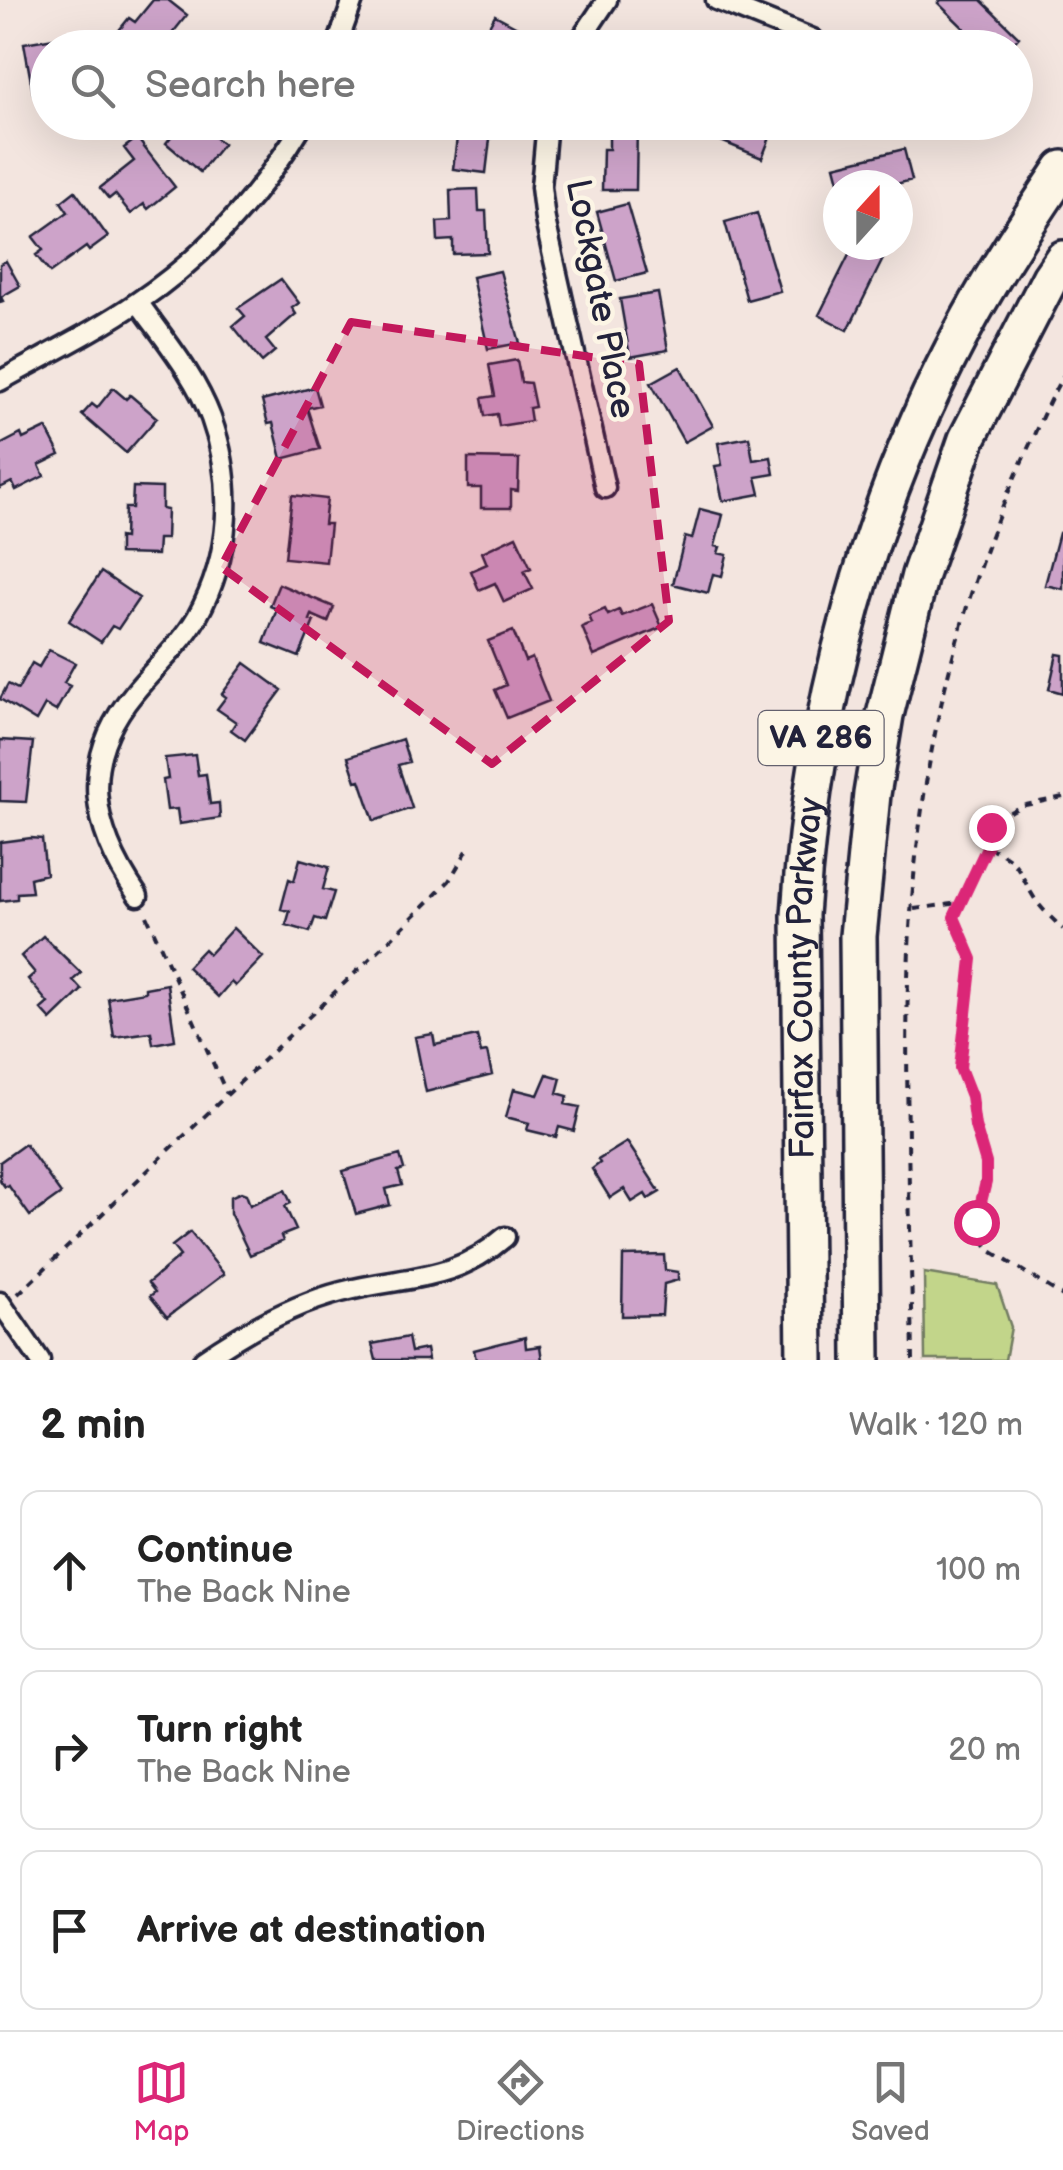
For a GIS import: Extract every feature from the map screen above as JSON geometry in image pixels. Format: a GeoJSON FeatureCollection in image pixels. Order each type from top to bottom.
{"type":"FeatureCollection","features":[{"type":"Feature","properties":{"kind":"highway","name":"Fairfax County Parkway"},"geometry":{"type":"LineString","coordinates":[[804,1360],[800,915],[803,862],[828,704],[867,556],[900,464],[977,305],[1063,169]]}},
{"type":"Feature","properties":{"kind":"highway","name":"Fairfax County Parkway"},"geometry":{"type":"LineString","coordinates":[[862,1360],[858,936],[872,794],[885,715],[920,575],[967,439],[1063,259]]}},
{"type":"Feature","properties":{"kind":"street"},"geometry":{"type":"LineString","coordinates":[[342,30],[353,0]]}},
{"type":"Feature","properties":{"kind":"street"},"geometry":{"type":"LineString","coordinates":[[587,30],[607,0]]}},
{"type":"Feature","properties":{"kind":"street"},"geometry":{"type":"LineString","coordinates":[[716,0],[791,30]]}},
{"type":"Feature","properties":{"kind":"street"},"geometry":{"type":"LineString","coordinates":[[0,381],[138,302],[189,264],[241,214],[293,140]]}},
{"type":"Feature","properties":{"kind":"street","name":"Lockgate Place"},"geometry":{"type":"LineString","coordinates":[[545,140],[541,188],[546,220],[604,488]]}},
{"type":"Feature","properties":{"kind":"street"},"geometry":{"type":"LineString","coordinates":[[138,302],[194,383],[210,416],[227,488],[224,540],[210,590],[196,620],[174,651],[132,694],[103,749],[96,783],[98,816],[110,848],[138,896]]}},
{"type":"Feature","properties":{"kind":"street"},"geometry":{"type":"LineString","coordinates":[[204,1360],[250,1330],[306,1303],[366,1285],[441,1274],[467,1265],[505,1237]]}},
{"type":"Feature","properties":{"kind":"street"},"geometry":{"type":"LineString","coordinates":[[2,1305],[40,1360]]}},
{"type":"Feature","properties":{"kind":"path"},"geometry":{"type":"LineString","coordinates":[[913,1360],[908,979],[932,742],[968,602],[998,512],[1063,376]]}},
{"type":"Feature","properties":{"kind":"path"},"geometry":{"type":"LineString","coordinates":[[1063,797],[1000,814],[954,917],[972,959],[960,1068],[971,1096],[986,1163],[976,1231],[991,1251],[1063,1296]]}},
{"type":"Feature","properties":{"kind":"path"},"geometry":{"type":"LineString","coordinates":[[2,1305],[449,881],[471,844]]}},
{"type":"Feature","properties":{"kind":"path"},"geometry":{"type":"LineString","coordinates":[[987,847],[1009,856],[1022,870],[1034,898],[1063,929]]}},
{"type":"Feature","properties":{"kind":"path"},"geometry":{"type":"LineString","coordinates":[[138,896],[227,1094]]}},
{"type":"Feature","properties":{"kind":"path"},"geometry":{"type":"LineString","coordinates":[[913,909],[960,900]]}},
{"type":"Feature","properties":{"kind":"highlighted area"},"geometry":{"type":"Polygon","coordinates":[[[351,322],[639,364],[669,621],[492,764],[221,567],[351,322]]]}},
{"type":"Feature","properties":{"kind":"green space"},"geometry":{"type":"Polygon","coordinates":[[[924,1273],[997,1285],[1011,1327],[1005,1360],[925,1360],[924,1273]]]}},
{"type":"Feature","properties":{"kind":"building"},"geometry":{"type":"Polygon","coordinates":[[[153,0],[168,0],[187,15],[175,30],[119,30],[129,18],[135,22],[153,0]]]}},
{"type":"Feature","properties":{"kind":"building"},"geometry":{"type":"Polygon","coordinates":[[[981,0],[1012,30],[966,30],[938,3],[981,0]]]}},
{"type":"Feature","properties":{"kind":"building"},"geometry":{"type":"Polygon","coordinates":[[[495,15],[523,30],[487,30],[495,15]]]}},
{"type":"Feature","properties":{"kind":"building"},"geometry":{"type":"Polygon","coordinates":[[[30,42],[30,76],[24,43],[30,42]]]}},
{"type":"Feature","properties":{"kind":"building"},"geometry":{"type":"Polygon","coordinates":[[[139,140],[175,187],[148,209],[144,204],[131,214],[115,194],[109,199],[100,188],[134,161],[124,148],[139,140]]]}},
{"type":"Feature","properties":{"kind":"building"},"geometry":{"type":"Polygon","coordinates":[[[218,140],[223,144],[200,172],[166,143],[218,140]]]}},
{"type":"Feature","properties":{"kind":"building"},"geometry":{"type":"Polygon","coordinates":[[[457,140],[490,140],[486,173],[453,169],[457,140]]]}},
{"type":"Feature","properties":{"kind":"building"},"geometry":{"type":"Polygon","coordinates":[[[609,140],[637,140],[636,190],[602,190],[603,149],[609,149],[609,140]]]}},
{"type":"Feature","properties":{"kind":"building"},"geometry":{"type":"Polygon","coordinates":[[[719,140],[769,140],[762,158],[719,140]]]}},
{"type":"Feature","properties":{"kind":"building"},"geometry":{"type":"Polygon","coordinates":[[[904,149],[909,170],[836,170],[835,166],[904,149]]]}},
{"type":"Feature","properties":{"kind":"building"},"geometry":{"type":"Polygon","coordinates":[[[478,189],[479,211],[486,211],[488,253],[453,254],[453,240],[438,241],[437,222],[451,221],[450,190],[478,189]]]}},
{"type":"Feature","properties":{"kind":"building"},"geometry":{"type":"Polygon","coordinates":[[[75,191],[108,237],[89,251],[86,247],[50,273],[36,255],[43,250],[33,237],[68,212],[61,202],[75,191]]]}},
{"type":"Feature","properties":{"kind":"building"},"geometry":{"type":"Polygon","coordinates":[[[627,204],[647,273],[616,281],[597,212],[627,204]]]}},
{"type":"Feature","properties":{"kind":"building"},"geometry":{"type":"Polygon","coordinates":[[[757,213],[780,291],[747,300],[725,222],[757,213]]]}},
{"type":"Feature","properties":{"kind":"building"},"geometry":{"type":"Polygon","coordinates":[[[846,260],[883,260],[848,330],[819,315],[846,260]]]}},
{"type":"Feature","properties":{"kind":"building"},"geometry":{"type":"Polygon","coordinates":[[[6,261],[20,286],[1,297],[0,302],[0,264],[6,261]]]}},
{"type":"Feature","properties":{"kind":"building"},"geometry":{"type":"Polygon","coordinates":[[[500,271],[520,343],[488,349],[472,277],[500,271]]]}},
{"type":"Feature","properties":{"kind":"building"},"geometry":{"type":"Polygon","coordinates":[[[281,279],[299,303],[292,308],[296,314],[266,340],[275,351],[262,362],[233,326],[245,316],[238,308],[281,279]]]}},
{"type":"Feature","properties":{"kind":"building"},"geometry":{"type":"Polygon","coordinates":[[[658,293],[668,350],[630,357],[620,299],[658,293]]]}},
{"type":"Feature","properties":{"kind":"building"},"geometry":{"type":"Polygon","coordinates":[[[517,360],[521,382],[530,383],[535,407],[529,408],[531,421],[499,426],[497,414],[485,416],[482,398],[495,396],[489,365],[517,360]]]}},
{"type":"Feature","properties":{"kind":"building"},"geometry":{"type":"Polygon","coordinates":[[[680,367],[713,426],[684,442],[651,383],[680,367]]]}},
{"type":"Feature","properties":{"kind":"building"},"geometry":{"type":"Polygon","coordinates":[[[315,387],[320,405],[307,408],[320,449],[282,459],[273,423],[268,424],[262,401],[315,387]]]}},
{"type":"Feature","properties":{"kind":"building"},"geometry":{"type":"Polygon","coordinates":[[[113,388],[126,399],[130,395],[157,418],[126,453],[82,415],[92,404],[97,408],[113,388]]]}},
{"type":"Feature","properties":{"kind":"building"},"geometry":{"type":"Polygon","coordinates":[[[46,428],[60,455],[39,465],[44,476],[16,490],[12,482],[0,488],[0,445],[21,434],[23,439],[46,428]]]}},
{"type":"Feature","properties":{"kind":"building"},"geometry":{"type":"Polygon","coordinates":[[[749,437],[753,460],[771,457],[774,474],[756,477],[760,494],[723,501],[715,466],[722,465],[718,443],[749,437]]]}},
{"type":"Feature","properties":{"kind":"building"},"geometry":{"type":"Polygon","coordinates":[[[468,458],[519,459],[518,491],[511,490],[511,508],[481,508],[481,488],[468,488],[468,458]]]}},
{"type":"Feature","properties":{"kind":"building"},"geometry":{"type":"Polygon","coordinates":[[[133,487],[162,488],[162,509],[167,510],[166,539],[158,539],[157,555],[119,554],[125,508],[132,508],[133,487]]]}},
{"type":"Feature","properties":{"kind":"building"},"geometry":{"type":"Polygon","coordinates":[[[292,495],[327,499],[324,524],[330,524],[326,562],[285,558],[292,495]]]}},
{"type":"Feature","properties":{"kind":"building"},"geometry":{"type":"Polygon","coordinates":[[[700,509],[723,515],[715,546],[720,547],[718,553],[727,555],[722,576],[713,574],[708,593],[673,584],[685,537],[692,539],[700,509]]]}},
{"type":"Feature","properties":{"kind":"building"},"geometry":{"type":"Polygon","coordinates":[[[1059,533],[1063,534],[1063,589],[1045,585],[1059,533]]]}},
{"type":"Feature","properties":{"kind":"building"},"geometry":{"type":"Polygon","coordinates":[[[516,536],[531,568],[524,571],[533,589],[504,602],[495,583],[479,590],[471,571],[487,564],[482,552],[516,536]]]}},
{"type":"Feature","properties":{"kind":"building"},"geometry":{"type":"Polygon","coordinates":[[[101,572],[139,598],[118,629],[112,626],[101,642],[69,621],[101,572]]]}},
{"type":"Feature","properties":{"kind":"building"},"geometry":{"type":"Polygon","coordinates":[[[279,584],[334,607],[328,622],[312,615],[310,620],[314,621],[299,657],[264,643],[277,609],[270,606],[279,584]]]}},
{"type":"Feature","properties":{"kind":"building"},"geometry":{"type":"Polygon","coordinates":[[[652,604],[662,627],[594,656],[582,627],[592,623],[589,616],[605,609],[608,615],[619,610],[622,616],[652,604]]]}},
{"type":"Feature","properties":{"kind":"building"},"geometry":{"type":"Polygon","coordinates":[[[513,631],[525,661],[532,658],[549,701],[507,718],[495,690],[506,685],[488,641],[513,631]]]}},
{"type":"Feature","properties":{"kind":"building"},"geometry":{"type":"Polygon","coordinates":[[[49,650],[75,663],[64,683],[70,686],[56,711],[45,705],[36,721],[0,699],[8,684],[18,689],[32,663],[39,667],[49,650]]]}},
{"type":"Feature","properties":{"kind":"building"},"geometry":{"type":"Polygon","coordinates":[[[1057,654],[1063,655],[1063,693],[1049,689],[1057,654]]]}},
{"type":"Feature","properties":{"kind":"building"},"geometry":{"type":"Polygon","coordinates":[[[245,663],[282,690],[245,740],[231,730],[236,722],[217,709],[226,697],[222,694],[245,663]]]}},
{"type":"Feature","properties":{"kind":"building"},"geometry":{"type":"Polygon","coordinates":[[[402,739],[409,762],[398,765],[412,808],[374,821],[348,757],[402,739]]]}},
{"type":"Feature","properties":{"kind":"building"},"geometry":{"type":"Polygon","coordinates":[[[0,740],[33,742],[26,802],[0,801],[0,740]]]}},
{"type":"Feature","properties":{"kind":"building"},"geometry":{"type":"Polygon","coordinates":[[[195,755],[198,775],[206,774],[210,804],[219,803],[220,818],[179,824],[177,809],[167,810],[165,758],[195,755]]]}},
{"type":"Feature","properties":{"kind":"building"},"geometry":{"type":"Polygon","coordinates":[[[42,839],[46,874],[30,878],[32,892],[17,893],[17,899],[0,901],[0,842],[42,839]]]}},
{"type":"Feature","properties":{"kind":"building"},"geometry":{"type":"Polygon","coordinates":[[[300,859],[329,867],[323,889],[334,892],[325,921],[315,918],[310,932],[286,925],[290,911],[281,909],[289,879],[294,881],[300,859]]]}},
{"type":"Feature","properties":{"kind":"building"},"geometry":{"type":"Polygon","coordinates":[[[233,928],[263,957],[235,986],[231,982],[218,997],[187,967],[204,949],[209,954],[233,928]]]}},
{"type":"Feature","properties":{"kind":"building"},"geometry":{"type":"Polygon","coordinates":[[[43,936],[81,973],[73,980],[82,990],[51,1020],[41,1009],[48,1003],[28,979],[35,973],[21,956],[43,936]]]}},
{"type":"Feature","properties":{"kind":"building"},"geometry":{"type":"Polygon","coordinates":[[[167,984],[175,1040],[153,1044],[151,1032],[114,1037],[108,998],[167,984]]]}},
{"type":"Feature","properties":{"kind":"building"},"geometry":{"type":"Polygon","coordinates":[[[433,1034],[435,1045],[477,1036],[481,1053],[487,1052],[492,1075],[426,1092],[415,1037],[433,1034]]]}},
{"type":"Feature","properties":{"kind":"building"},"geometry":{"type":"Polygon","coordinates":[[[547,1074],[561,1078],[557,1093],[568,1096],[565,1104],[580,1107],[574,1131],[559,1127],[556,1137],[527,1130],[529,1123],[506,1117],[514,1089],[538,1095],[547,1074]]]}},
{"type":"Feature","properties":{"kind":"building"},"geometry":{"type":"Polygon","coordinates":[[[627,1142],[660,1192],[648,1199],[645,1194],[632,1202],[624,1189],[610,1198],[592,1169],[600,1163],[598,1160],[627,1142]]]}},
{"type":"Feature","properties":{"kind":"building"},"geometry":{"type":"Polygon","coordinates":[[[25,1144],[61,1194],[30,1216],[0,1180],[0,1162],[25,1144]]]}},
{"type":"Feature","properties":{"kind":"building"},"geometry":{"type":"Polygon","coordinates":[[[400,1155],[404,1169],[398,1171],[402,1185],[386,1189],[390,1205],[356,1214],[343,1171],[400,1155]]]}},
{"type":"Feature","properties":{"kind":"building"},"geometry":{"type":"Polygon","coordinates":[[[285,1190],[291,1203],[285,1206],[296,1230],[281,1236],[283,1241],[250,1255],[230,1213],[230,1197],[246,1194],[250,1205],[285,1190]]]}},
{"type":"Feature","properties":{"kind":"building"},"geometry":{"type":"Polygon","coordinates":[[[190,1232],[224,1274],[167,1317],[150,1296],[155,1292],[148,1283],[180,1256],[172,1246],[190,1232]]]}},
{"type":"Feature","properties":{"kind":"building"},"geometry":{"type":"Polygon","coordinates":[[[664,1255],[665,1270],[678,1272],[678,1280],[664,1284],[662,1315],[622,1316],[623,1256],[664,1255]]]}},
{"type":"Feature","properties":{"kind":"building"},"geometry":{"type":"Polygon","coordinates":[[[408,1337],[411,1352],[426,1349],[428,1360],[376,1360],[372,1344],[408,1337]]]}},
{"type":"Feature","properties":{"kind":"building"},"geometry":{"type":"Polygon","coordinates":[[[525,1337],[526,1348],[540,1346],[542,1360],[476,1360],[474,1350],[525,1337]]]}},
{"type":"Feature","properties":{"kind":"route"},"geometry":{"type":"LineString","coordinates":[[976,1222],[986,1182],[986,1163],[971,1096],[960,1068],[972,959],[954,917],[987,847],[991,827]]}}]}
